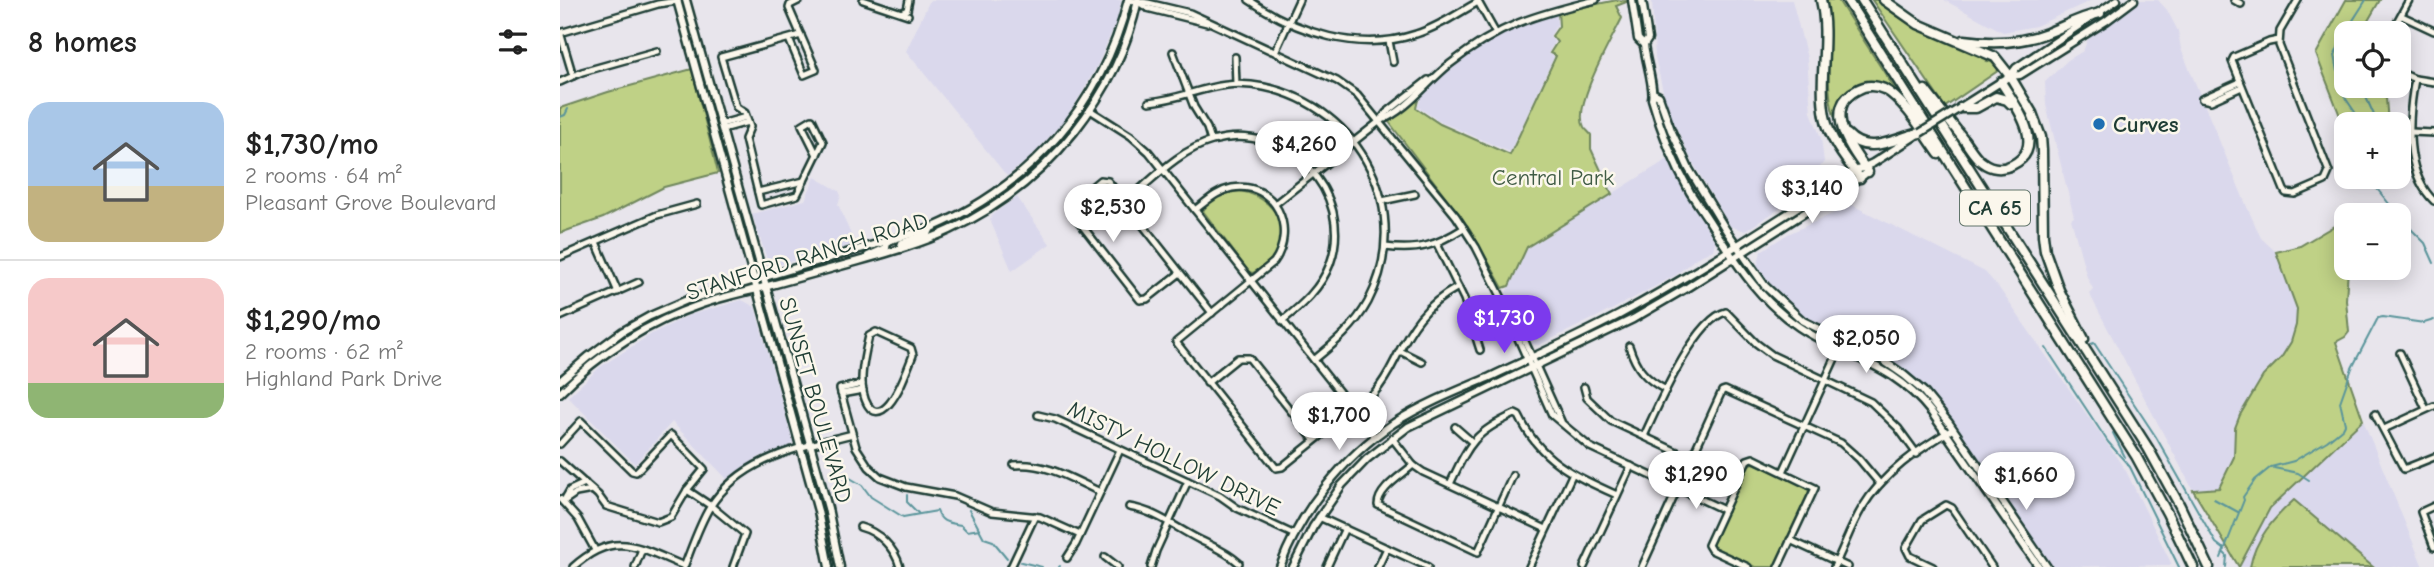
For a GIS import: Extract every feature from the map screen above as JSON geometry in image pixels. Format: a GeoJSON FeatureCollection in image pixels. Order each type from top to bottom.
{"type":"FeatureCollection","features":[{"type":"Feature","properties":{"kind":"highway"},"geometry":{"type":"LineString","coordinates":[[1821,0],[1825,29],[1825,116],[1832,136],[1857,174]]}},
{"type":"Feature","properties":{"kind":"highway","name":"CA 65"},"geometry":{"type":"LineString","coordinates":[[1847,0],[2136,456],[2192,567]]}},
{"type":"Feature","properties":{"kind":"highway","name":"CA 65"},"geometry":{"type":"LineString","coordinates":[[1862,0],[2127,415],[2169,485],[2210,567]]}},
{"type":"Feature","properties":{"kind":"highway"},"geometry":{"type":"LineString","coordinates":[[1884,0],[1902,15],[1935,32],[1988,53],[2010,76],[2032,113],[2040,136],[2043,235],[2053,276],[2085,341],[2127,415]]}},
{"type":"Feature","properties":{"kind":"highway"},"geometry":{"type":"LineString","coordinates":[[1935,32],[1979,42],[2018,41],[2100,13]]}},
{"type":"Feature","properties":{"kind":"highway"},"geometry":{"type":"LineString","coordinates":[[1885,36],[1973,153],[1987,165],[1997,168],[2017,162],[2026,151],[2029,140],[2028,130],[2001,82]]}},
{"type":"Feature","properties":{"kind":"highway"},"geometry":{"type":"LineString","coordinates":[[1866,169],[1843,129],[1841,110],[1850,95],[1866,87],[1883,89],[1895,97],[1942,158],[1954,168]]}},
{"type":"Feature","properties":{"kind":"highway"},"geometry":{"type":"LineString","coordinates":[[1960,108],[1976,108],[1996,97],[2007,100],[2018,111]]}},
{"type":"Feature","properties":{"kind":"highway"},"geometry":{"type":"LineString","coordinates":[[1843,129],[1853,140],[1866,146],[1880,146],[1920,133]]}},
{"type":"Feature","properties":{"kind":"main road","name":"SUNSET BOULEVARD"},"geometry":{"type":"LineString","coordinates":[[681,0],[722,127],[833,527],[840,567]]}},
{"type":"Feature","properties":{"kind":"main road","name":"SUNSET BOULEVARD"},"geometry":{"type":"LineString","coordinates":[[681,0],[818,511],[829,567]]}},
{"type":"Feature","properties":{"kind":"main road","name":"STANFORD RANCH ROAD"},"geometry":{"type":"LineString","coordinates":[[560,381],[598,349],[635,324],[698,295],[931,228],[982,203],[1019,176],[1057,138],[1083,105],[1118,36],[1128,0]]}},
{"type":"Feature","properties":{"kind":"main road"},"geometry":{"type":"LineString","coordinates":[[1632,0],[1638,39],[1644,45],[1652,96],[1669,149],[1691,193],[1751,284],[1776,310],[1807,332],[1842,344]]}},
{"type":"Feature","properties":{"kind":"main road"},"geometry":{"type":"LineString","coordinates":[[1642,0],[1648,39],[1644,45]]}},
{"type":"Feature","properties":{"kind":"main road"},"geometry":{"type":"LineString","coordinates":[[1920,133],[2010,76],[2016,68],[2117,0]]}},
{"type":"Feature","properties":{"kind":"main road"},"geometry":{"type":"LineString","coordinates":[[2010,76],[2020,75],[2106,21],[2134,0]]}},
{"type":"Feature","properties":{"kind":"main road","name":"STANFORD RANCH ROAD"},"geometry":{"type":"LineString","coordinates":[[560,393],[602,356],[654,324],[701,304],[900,249],[952,230],[1000,201],[1040,169],[1079,126],[1111,73],[1139,2]]}},
{"type":"Feature","properties":{"kind":"main road"},"geometry":{"type":"LineString","coordinates":[[1090,110],[1089,104],[1099,77]]}},
{"type":"Feature","properties":{"kind":"main road"},"geometry":{"type":"LineString","coordinates":[[1652,96],[1661,118],[1667,119]]}},
{"type":"Feature","properties":{"kind":"main road"},"geometry":{"type":"LineString","coordinates":[[1079,126],[1085,109],[1083,105]]}},
{"type":"Feature","properties":{"kind":"main road"},"geometry":{"type":"LineString","coordinates":[[1667,119],[1665,129],[1669,149]]}},
{"type":"Feature","properties":{"kind":"main road"},"geometry":{"type":"LineString","coordinates":[[1667,119],[1689,169],[1741,254],[1765,286],[1803,321],[1903,383],[1927,406],[1949,431],[2047,567]]}},
{"type":"Feature","properties":{"kind":"main road"},"geometry":{"type":"LineString","coordinates":[[1280,567],[1311,508],[1348,463],[1375,437],[1395,423],[1433,402],[1628,310],[1866,169],[1906,139]]}},
{"type":"Feature","properties":{"kind":"main road"},"geometry":{"type":"LineString","coordinates":[[1293,567],[1320,515],[1356,470],[1392,438],[1433,414],[1641,315],[1741,254],[1857,174]]}},
{"type":"Feature","properties":{"kind":"main road"},"geometry":{"type":"LineString","coordinates":[[900,249],[902,243],[928,234],[931,228]]}},
{"type":"Feature","properties":{"kind":"main road"},"geometry":{"type":"LineString","coordinates":[[868,258],[870,254],[887,246],[887,242]]}},
{"type":"Feature","properties":{"kind":"main road"},"geometry":{"type":"LineString","coordinates":[[635,324],[654,324],[665,309]]}},
{"type":"Feature","properties":{"kind":"main road"},"geometry":{"type":"LineString","coordinates":[[1602,335],[1602,331],[1628,318],[1628,310]]}},
{"type":"Feature","properties":{"kind":"main road"},"geometry":{"type":"LineString","coordinates":[[1392,438],[1390,433],[1395,423]]}},
{"type":"Feature","properties":{"kind":"main road"},"geometry":{"type":"LineString","coordinates":[[1949,431],[2039,567]]}},
{"type":"Feature","properties":{"kind":"main road"},"geometry":{"type":"LineString","coordinates":[[1987,492],[2020,533],[2026,536]]}},
{"type":"Feature","properties":{"kind":"street"},"geometry":{"type":"LineString","coordinates":[[658,4],[665,0]]}},
{"type":"Feature","properties":{"kind":"street"},"geometry":{"type":"LineString","coordinates":[[573,76],[560,32],[681,0]]}},
{"type":"Feature","properties":{"kind":"street"},"geometry":{"type":"LineString","coordinates":[[789,40],[804,75],[816,69],[789,7],[800,0]]}},
{"type":"Feature","properties":{"kind":"street"},"geometry":{"type":"LineString","coordinates":[[863,0],[905,14],[909,0]]}},
{"type":"Feature","properties":{"kind":"street"},"geometry":{"type":"LineString","coordinates":[[1128,0],[1139,2],[1147,8],[1213,25],[1348,87],[1366,103],[1464,228],[1514,317],[1552,415],[1590,447],[1724,510]]}},
{"type":"Feature","properties":{"kind":"street"},"geometry":{"type":"LineString","coordinates":[[1249,0],[1317,33],[1342,40],[1389,41],[1433,27],[1478,1],[1495,32]]}},
{"type":"Feature","properties":{"kind":"street"},"geometry":{"type":"LineString","coordinates":[[1275,52],[1299,0]]}},
{"type":"Feature","properties":{"kind":"street"},"geometry":{"type":"LineString","coordinates":[[1275,204],[1495,32],[1536,15],[1596,0]]}},
{"type":"Feature","properties":{"kind":"street"},"geometry":{"type":"LineString","coordinates":[[2234,0],[2241,4]]}},
{"type":"Feature","properties":{"kind":"street"},"geometry":{"type":"LineString","coordinates":[[2279,40],[2233,59],[2232,65],[2287,193],[2295,194],[2325,181],[2328,174],[2328,167],[2279,40],[2281,27],[2298,0]]}},
{"type":"Feature","properties":{"kind":"street"},"geometry":{"type":"LineString","coordinates":[[2399,21],[2409,0]]}},
{"type":"Feature","properties":{"kind":"street"},"geometry":{"type":"LineString","coordinates":[[2402,16],[2434,31]]}},
{"type":"Feature","properties":{"kind":"street"},"geometry":{"type":"LineString","coordinates":[[801,35],[721,57],[736,107],[743,111],[750,129],[745,139],[761,205],[797,195],[817,155],[823,142],[813,119],[802,125],[817,155]]}},
{"type":"Feature","properties":{"kind":"street"},"geometry":{"type":"LineString","coordinates":[[1389,41],[1392,62]]}},
{"type":"Feature","properties":{"kind":"street"},"geometry":{"type":"LineString","coordinates":[[560,82],[657,51]]}},
{"type":"Feature","properties":{"kind":"street"},"geometry":{"type":"LineString","coordinates":[[1173,52],[1194,107],[1211,141]]}},
{"type":"Feature","properties":{"kind":"street"},"geometry":{"type":"LineString","coordinates":[[1236,57],[1236,84]]}},
{"type":"Feature","properties":{"kind":"street"},"geometry":{"type":"LineString","coordinates":[[2411,78],[2434,82]]}},
{"type":"Feature","properties":{"kind":"street"},"geometry":{"type":"LineString","coordinates":[[2414,79],[2411,102],[2417,176],[2421,186],[2434,199]]}},
{"type":"Feature","properties":{"kind":"street"},"geometry":{"type":"LineString","coordinates":[[1149,102],[1216,86],[1236,84],[1272,89],[1305,102],[1328,117],[1353,141],[1372,171],[1382,201],[1385,247],[1377,280],[1362,311],[1347,331],[1314,360]]}},
{"type":"Feature","properties":{"kind":"street"},"geometry":{"type":"LineString","coordinates":[[2241,84],[2211,101],[2202,99],[2241,84]]}},
{"type":"Feature","properties":{"kind":"street"},"geometry":{"type":"LineString","coordinates":[[1090,110],[1138,142],[1375,437]]}},
{"type":"Feature","properties":{"kind":"street"},"geometry":{"type":"LineString","coordinates":[[722,127],[747,120]]}},
{"type":"Feature","properties":{"kind":"street"},"geometry":{"type":"LineString","coordinates":[[2412,132],[2434,133]]}},
{"type":"Feature","properties":{"kind":"street"},"geometry":{"type":"LineString","coordinates":[[1125,202],[1194,149],[1211,141],[1239,137],[1268,142],[1294,154],[1314,172],[1324,187],[1332,212],[1335,238],[1323,278],[1314,291],[1282,321]]}},
{"type":"Feature","properties":{"kind":"street"},"geometry":{"type":"LineString","coordinates":[[1180,273],[1147,299],[1140,300],[1070,209],[1072,202],[1103,180],[1108,181],[1212,313]]}},
{"type":"Feature","properties":{"kind":"street"},"geometry":{"type":"LineString","coordinates":[[758,192],[804,181]]}},
{"type":"Feature","properties":{"kind":"street"},"geometry":{"type":"LineString","coordinates":[[1195,210],[1213,195],[1235,188],[1254,190],[1275,204],[1284,225],[1283,244],[1274,262],[1176,342],[1276,468],[1282,467],[1381,385],[1427,308],[1458,287]]}},
{"type":"Feature","properties":{"kind":"street"},"geometry":{"type":"LineString","coordinates":[[1382,201],[1415,194]]}},
{"type":"Feature","properties":{"kind":"street"},"geometry":{"type":"LineString","coordinates":[[560,257],[657,215],[697,204]]}},
{"type":"Feature","properties":{"kind":"street"},"geometry":{"type":"LineString","coordinates":[[1385,247],[1415,249],[1437,244],[1464,228]]}},
{"type":"Feature","properties":{"kind":"street"},"geometry":{"type":"LineString","coordinates":[[596,242],[618,292]]}},
{"type":"Feature","properties":{"kind":"street"},"geometry":{"type":"LineString","coordinates":[[1437,244],[1467,306],[1480,351]]}},
{"type":"Feature","properties":{"kind":"street"},"geometry":{"type":"LineString","coordinates":[[560,317],[639,282]]}},
{"type":"Feature","properties":{"kind":"street"},"geometry":{"type":"LineString","coordinates":[[1644,436],[1677,365],[1704,329],[1723,312],[1730,314],[1756,343],[1772,355],[1863,397],[1884,413],[1917,454]]}},
{"type":"Feature","properties":{"kind":"street"},"geometry":{"type":"LineString","coordinates":[[876,332],[911,348],[912,358],[887,406],[879,411],[870,410],[863,387],[870,333],[876,332]]}},
{"type":"Feature","properties":{"kind":"street"},"geometry":{"type":"LineString","coordinates":[[1783,472],[1842,344]]}},
{"type":"Feature","properties":{"kind":"street"},"geometry":{"type":"LineString","coordinates":[[1629,346],[1640,372],[1653,384],[1665,390]]}},
{"type":"Feature","properties":{"kind":"street"},"geometry":{"type":"LineString","coordinates":[[1399,351],[1422,362]]}},
{"type":"Feature","properties":{"kind":"street"},"geometry":{"type":"LineString","coordinates":[[2400,353],[2426,409]]}},
{"type":"Feature","properties":{"kind":"street"},"geometry":{"type":"LineString","coordinates":[[1207,383],[1238,358],[1249,358],[1314,440]]}},
{"type":"Feature","properties":{"kind":"street"},"geometry":{"type":"LineString","coordinates":[[863,387],[841,392],[852,433],[863,460],[887,481],[950,495],[992,512],[1035,516],[1080,535]]}},
{"type":"Feature","properties":{"kind":"street"},"geometry":{"type":"LineString","coordinates":[[1584,387],[1587,398],[1601,414],[1692,459]]}},
{"type":"Feature","properties":{"kind":"street"},"geometry":{"type":"LineString","coordinates":[[1642,567],[1722,391],[1804,425],[1847,447],[1880,484]]}},
{"type":"Feature","properties":{"kind":"street"},"geometry":{"type":"LineString","coordinates":[[2384,429],[2434,406]]}},
{"type":"Feature","properties":{"kind":"street"},"geometry":{"type":"LineString","coordinates":[[1450,484],[1471,441],[1487,428],[1515,414],[1545,453],[1572,475],[1617,495]]}},
{"type":"Feature","properties":{"kind":"street"},"geometry":{"type":"LineString","coordinates":[[2375,414],[2404,469],[2434,457]]}},
{"type":"Feature","properties":{"kind":"street","name":"MISTY HOLLOW DRIVE"},"geometry":{"type":"LineString","coordinates":[[1038,415],[1055,419],[1188,481],[1295,535]]}},
{"type":"Feature","properties":{"kind":"street"},"geometry":{"type":"LineString","coordinates":[[560,444],[581,421],[636,472],[671,435],[704,469],[687,490],[671,517],[658,522],[606,506],[560,461]]}},
{"type":"Feature","properties":{"kind":"street"},"geometry":{"type":"LineString","coordinates":[[1455,426],[1471,441]]}},
{"type":"Feature","properties":{"kind":"street"},"geometry":{"type":"LineString","coordinates":[[1835,564],[1862,509],[1880,484],[1949,431]]}},
{"type":"Feature","properties":{"kind":"street"},"geometry":{"type":"LineString","coordinates":[[573,567],[595,550],[620,544],[642,549],[684,566],[711,506],[732,481],[770,457],[852,433]]}},
{"type":"Feature","properties":{"kind":"street"},"geometry":{"type":"LineString","coordinates":[[1392,438],[1413,465],[1546,529]]}},
{"type":"Feature","properties":{"kind":"street"},"geometry":{"type":"LineString","coordinates":[[1067,558],[1120,450]]}},
{"type":"Feature","properties":{"kind":"street"},"geometry":{"type":"LineString","coordinates":[[1748,567],[1708,547],[1748,459],[1753,458],[1815,488],[1778,567]]}},
{"type":"Feature","properties":{"kind":"street"},"geometry":{"type":"LineString","coordinates":[[1014,465],[1043,466],[1100,492]]}},
{"type":"Feature","properties":{"kind":"street"},"geometry":{"type":"LineString","coordinates":[[1413,465],[1386,489],[1378,500],[1380,507],[1478,552],[1513,475]]}},
{"type":"Feature","properties":{"kind":"street"},"geometry":{"type":"LineString","coordinates":[[1584,567],[1631,466]]}},
{"type":"Feature","properties":{"kind":"street"},"geometry":{"type":"LineString","coordinates":[[1529,567],[1572,475]]}},
{"type":"Feature","properties":{"kind":"street"},"geometry":{"type":"LineString","coordinates":[[1151,567],[1188,481]]}},
{"type":"Feature","properties":{"kind":"street"},"geometry":{"type":"LineString","coordinates":[[561,502],[570,490],[585,483]]}},
{"type":"Feature","properties":{"kind":"street"},"geometry":{"type":"LineString","coordinates":[[561,502],[592,490]]}},
{"type":"Feature","properties":{"kind":"street"},"geometry":{"type":"LineString","coordinates":[[687,490],[745,534],[733,567]]}},
{"type":"Feature","properties":{"kind":"street"},"geometry":{"type":"LineString","coordinates":[[561,502],[578,519],[595,550]]}},
{"type":"Feature","properties":{"kind":"street"},"geometry":{"type":"LineString","coordinates":[[1933,567],[1909,555],[1906,547],[1922,520],[1944,505],[1952,508],[1992,567]]}},
{"type":"Feature","properties":{"kind":"street"},"geometry":{"type":"LineString","coordinates":[[2434,506],[2421,513],[2434,547]]}},
{"type":"Feature","properties":{"kind":"street"},"geometry":{"type":"LineString","coordinates":[[1129,508],[1143,510],[1169,522],[1239,563]]}},
{"type":"Feature","properties":{"kind":"street"},"geometry":{"type":"LineString","coordinates":[[1320,515],[1428,567]]}},
{"type":"Feature","properties":{"kind":"street"},"geometry":{"type":"LineString","coordinates":[[1011,567],[1035,516]]}},
{"type":"Feature","properties":{"kind":"street"},"geometry":{"type":"LineString","coordinates":[[860,527],[890,547],[900,567]]}},
{"type":"Feature","properties":{"kind":"street"},"geometry":{"type":"LineString","coordinates":[[1327,567],[1345,528]]}},
{"type":"Feature","properties":{"kind":"street"},"geometry":{"type":"LineString","coordinates":[[1790,540],[1835,564],[1848,567]]}},
{"type":"Feature","properties":{"kind":"street"},"geometry":{"type":"LineString","coordinates":[[1378,567],[1387,548]]}},
{"type":"Feature","properties":{"kind":"street"},"geometry":{"type":"LineString","coordinates":[[635,567],[642,549]]}},
{"type":"Feature","properties":{"kind":"street"},"geometry":{"type":"LineString","coordinates":[[1105,557],[1118,567]]}},
{"type":"Feature","properties":{"kind":"shaded area"},"geometry":{"type":"Polygon","coordinates":[[[930,0],[1121,0],[1118,17],[1098,64],[1064,121],[1031,157],[1007,176],[906,51],[930,0]]]}},
{"type":"Feature","properties":{"kind":"shaded area"},"geometry":{"type":"Polygon","coordinates":[[[1652,0],[1792,0],[1807,58],[1811,112],[1821,138],[1824,162],[1800,187],[1804,193],[1745,231],[1730,226],[1693,163],[1667,108],[1655,57],[1652,0]]]}},
{"type":"Feature","properties":{"kind":"shaded area"},"geometry":{"type":"Polygon","coordinates":[[[1944,0],[2092,0],[2036,26],[2003,32],[1944,0]]]}},
{"type":"Feature","properties":{"kind":"shaded area"},"geometry":{"type":"Polygon","coordinates":[[[2138,0],[2158,0],[2167,10],[2178,31],[2181,49],[2247,207],[2261,238],[2276,252],[2297,310],[2291,342],[2281,358],[2263,376],[2235,428],[2234,457],[2219,488],[2193,490],[2089,293],[2093,289],[2087,277],[2071,219],[2074,217],[2046,105],[2045,82],[2068,60],[2083,51],[2089,37],[2138,0]]]}},
{"type":"Feature","properties":{"kind":"shaded area"},"geometry":{"type":"Polygon","coordinates":[[[1556,13],[1557,24],[1550,36],[1554,42],[1548,54],[1554,57],[1510,152],[1441,122],[1418,107],[1423,92],[1464,55],[1501,30],[1556,13]]]}},
{"type":"Feature","properties":{"kind":"shaded area"},"geometry":{"type":"Polygon","coordinates":[[[1668,159],[1715,242],[1713,250],[1696,258],[1676,275],[1611,310],[1539,345],[1531,344],[1506,293],[1527,247],[1668,159]]]}},
{"type":"Feature","properties":{"kind":"shaded area"},"geometry":{"type":"Polygon","coordinates":[[[815,177],[839,191],[841,196],[838,204],[857,244],[778,265],[767,259],[752,214],[805,200],[815,177]]]}},
{"type":"Feature","properties":{"kind":"shaded area"},"geometry":{"type":"Polygon","coordinates":[[[1017,197],[1050,244],[1012,271],[990,220],[993,214],[1017,197]]]}},
{"type":"Feature","properties":{"kind":"shaded area"},"geometry":{"type":"Polygon","coordinates":[[[1852,205],[1985,272],[1999,288],[2126,471],[2172,565],[2049,567],[1983,466],[1927,391],[1894,363],[1806,319],[1768,287],[1752,266],[1758,264],[1761,251],[1788,234],[1852,205]]]}},
{"type":"Feature","properties":{"kind":"shaded area"},"geometry":{"type":"Polygon","coordinates":[[[742,300],[755,307],[793,442],[790,446],[759,457],[727,479],[672,422],[635,464],[568,397],[600,367],[653,333],[690,315],[742,300]]]}},
{"type":"Feature","properties":{"kind":"shaded area"},"geometry":{"type":"Polygon","coordinates":[[[2363,420],[2423,567],[2239,567],[2270,508],[2363,420]]]}},
{"type":"Feature","properties":{"kind":"green space","name":"Central Park"},"geometry":{"type":"Polygon","coordinates":[[[1617,0],[1629,1],[1616,6],[1622,18],[1588,89],[1582,117],[1584,127],[1591,135],[1591,149],[1612,194],[1527,247],[1509,286],[1503,288],[1470,229],[1389,122],[1419,96],[1416,108],[1440,124],[1510,155],[1556,56],[1550,53],[1557,42],[1552,36],[1559,26],[1558,12],[1617,0]]]}},
{"type":"Feature","properties":{"kind":"green space"},"geometry":{"type":"Polygon","coordinates":[[[1825,0],[1838,0],[1898,94],[1877,84],[1858,85],[1843,97],[1836,120],[1830,97],[1825,0]]]}},
{"type":"Feature","properties":{"kind":"green space"},"geometry":{"type":"Polygon","coordinates":[[[1872,0],[1878,0],[1917,28],[1989,58],[1987,61],[1992,62],[1999,70],[1945,107],[1872,0]]]}},
{"type":"Feature","properties":{"kind":"green space"},"geometry":{"type":"Polygon","coordinates":[[[2346,0],[2380,0],[2368,21],[2334,21],[2346,0]]]}},
{"type":"Feature","properties":{"kind":"green space"},"geometry":{"type":"Polygon","coordinates":[[[2334,22],[2334,98],[2386,98],[2387,112],[2338,112],[2316,54],[2334,22]]]}},
{"type":"Feature","properties":{"kind":"green space"},"geometry":{"type":"Polygon","coordinates":[[[692,69],[718,173],[664,187],[603,218],[560,233],[560,108],[692,69]]]}},
{"type":"Feature","properties":{"kind":"green space"},"geometry":{"type":"Polygon","coordinates":[[[1240,191],[1256,196],[1268,204],[1280,227],[1276,252],[1253,273],[1249,272],[1203,211],[1218,196],[1240,191]]]}},
{"type":"Feature","properties":{"kind":"green space"},"geometry":{"type":"Polygon","coordinates":[[[2334,226],[2334,280],[2347,280],[2349,332],[2336,342],[2363,420],[2270,508],[2239,567],[2193,490],[2219,488],[2234,457],[2235,428],[2240,415],[2263,376],[2281,358],[2291,342],[2297,309],[2276,252],[2300,246],[2334,226]]]}},
{"type":"Feature","properties":{"kind":"green space"},"geometry":{"type":"Polygon","coordinates":[[[1754,463],[1806,487],[1809,492],[1774,567],[1755,567],[1714,548],[1712,543],[1748,465],[1754,463]]]}},
{"type":"Feature","properties":{"kind":"green space"},"geometry":{"type":"Polygon","coordinates":[[[2294,500],[2373,567],[2250,567],[2256,547],[2266,530],[2294,500]]]}},
{"type":"Feature","properties":{"kind":"waterway"},"geometry":{"type":"LineString","coordinates":[[2366,0],[2343,36],[2335,55],[2339,77],[2347,86],[2365,95],[2373,112]]}},
{"type":"Feature","properties":{"kind":"waterway"},"geometry":{"type":"LineString","coordinates":[[2345,98],[2355,112]]}},
{"type":"Feature","properties":{"kind":"waterway"},"geometry":{"type":"LineString","coordinates":[[560,117],[565,115],[568,109]]}},
{"type":"Feature","properties":{"kind":"waterway"},"geometry":{"type":"LineString","coordinates":[[2377,189],[2388,203]]}},
{"type":"Feature","properties":{"kind":"waterway"},"geometry":{"type":"LineString","coordinates":[[2411,229],[2425,243],[2434,263]]}},
{"type":"Feature","properties":{"kind":"waterway"},"geometry":{"type":"LineString","coordinates":[[2221,558],[2243,497],[2255,480],[2271,467],[2294,461],[2343,428],[2345,424],[2340,402],[2352,368],[2378,318],[2424,323],[2434,320]]}},
{"type":"Feature","properties":{"kind":"waterway"},"geometry":{"type":"LineString","coordinates":[[2091,344],[2094,343],[2156,437],[2216,543],[2225,550]]}},
{"type":"Feature","properties":{"kind":"waterway"},"geometry":{"type":"LineString","coordinates":[[2046,348],[2108,442],[2130,467],[2179,567]]}},
{"type":"Feature","properties":{"kind":"waterway"},"geometry":{"type":"LineString","coordinates":[[2113,433],[2125,457]]}},
{"type":"Feature","properties":{"kind":"waterway"},"geometry":{"type":"LineString","coordinates":[[2274,468],[2298,473],[2309,480]]}},
{"type":"Feature","properties":{"kind":"waterway"},"geometry":{"type":"LineString","coordinates":[[832,474],[850,478],[862,485],[871,497],[903,517],[937,511],[943,520],[961,525],[967,531],[980,529]]}},
{"type":"Feature","properties":{"kind":"waterway"},"geometry":{"type":"LineString","coordinates":[[907,495],[907,502],[918,513]]}},
{"type":"Feature","properties":{"kind":"waterway"},"geometry":{"type":"LineString","coordinates":[[2214,499],[2238,512]]}},
{"type":"Feature","properties":{"kind":"waterway"},"geometry":{"type":"LineString","coordinates":[[969,510],[984,538],[993,541],[1007,558]]}},
{"type":"Feature","properties":{"kind":"waterway"},"geometry":{"type":"LineString","coordinates":[[2224,553],[2227,556],[2226,567]]}},
{"type":"Feature","properties":{"kind":"waterway"},"geometry":{"type":"LineString","coordinates":[[1021,562],[1042,567]]}},
{"type":"Feature","properties":{"kind":"place","name":"Curves"},"geometry":{"type":"Point","coordinates":[2099,124]}}]}
